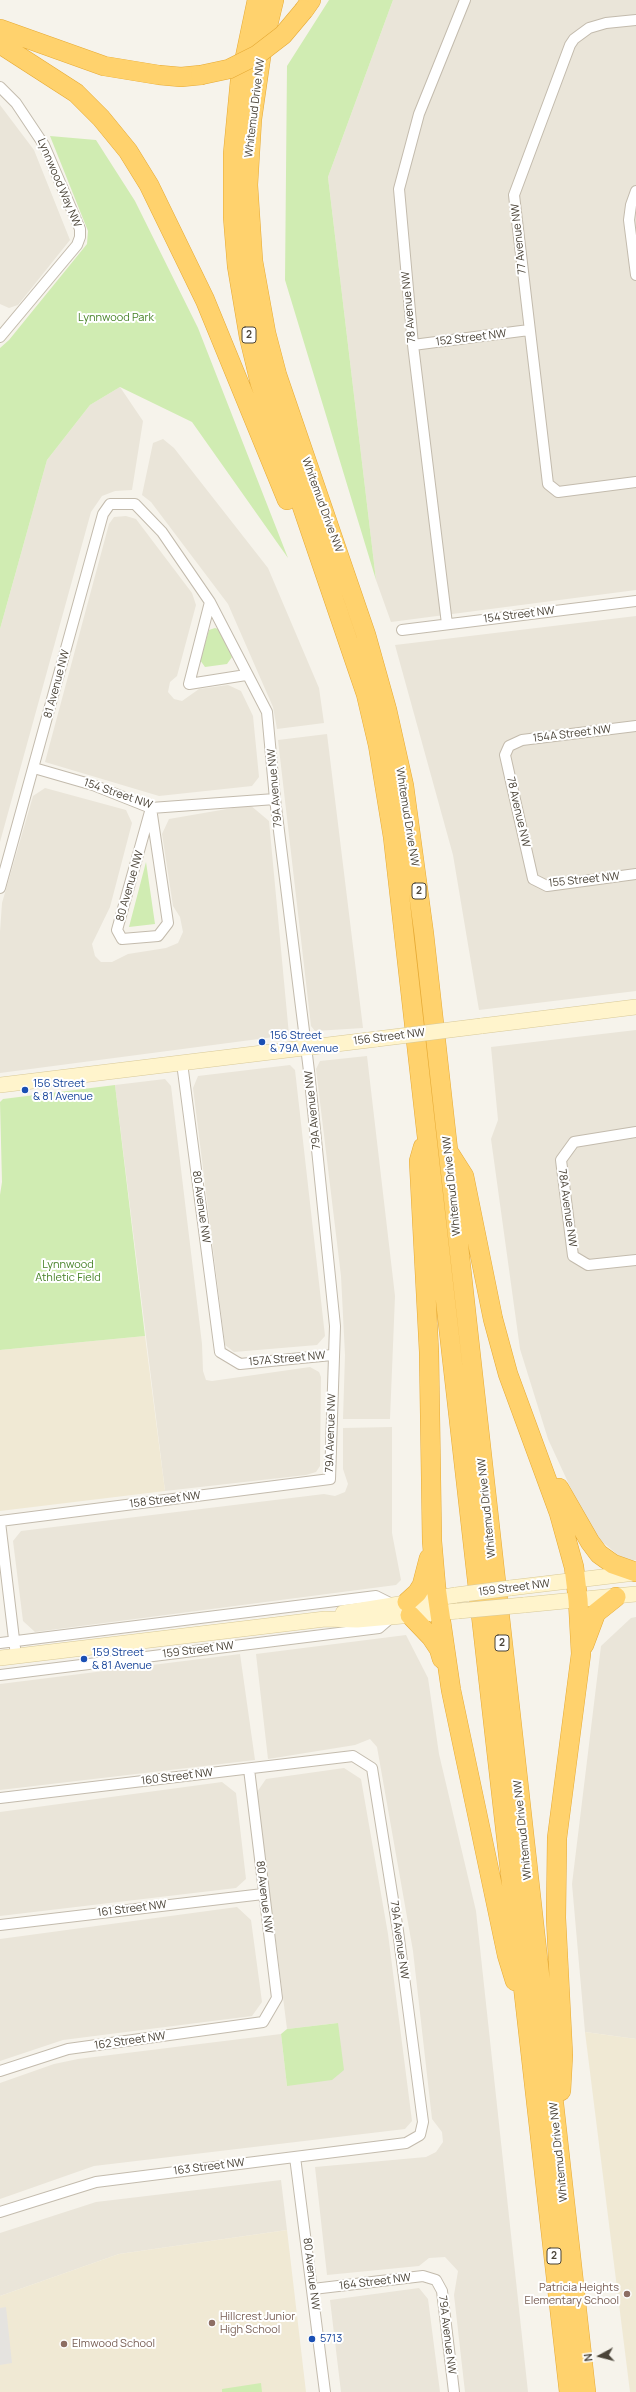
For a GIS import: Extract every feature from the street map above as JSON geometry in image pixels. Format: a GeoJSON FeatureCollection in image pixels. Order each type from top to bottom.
{"type":"FeatureCollection","features":[{"type":"Feature","properties":{"kind":"highway","name":"Whitemud Drive NW"},"geometry":{"type":"LineString","coordinates":[[257,0],[240,81],[233,154],[233,217],[242,300],[260,383],[354,656],[378,745],[393,837],[428,1132],[569,2392]]}},
{"type":"Feature","properties":{"kind":"highway","name":"Whitemud Drive NW"},"geometry":{"type":"LineString","coordinates":[[274,0],[262,50],[252,118],[248,185],[253,261],[266,333],[277,375],[366,635],[387,710],[400,771],[415,860],[586,2392]]}},
{"type":"Feature","properties":{"kind":"highway"},"geometry":{"type":"LineString","coordinates":[[0,29],[104,66],[181,77],[201,75],[229,69],[257,55],[283,35],[307,5]]}},
{"type":"Feature","properties":{"kind":"highway"},"geometry":{"type":"LineString","coordinates":[[0,44],[76,93],[128,151],[149,185],[205,300],[247,401],[281,485],[334,633],[354,656]]}},
{"type":"Feature","properties":{"kind":"highway"},"geometry":{"type":"LineString","coordinates":[[428,1132],[419,1161],[429,1352],[432,1541],[448,1604],[451,1690]]}},
{"type":"Feature","properties":{"kind":"highway"},"geometry":{"type":"LineString","coordinates":[[448,1150],[464,1176],[493,1319],[518,1404],[558,1513],[574,1567],[578,1600],[581,1654],[557,1838],[556,1918],[563,2069],[558,2136]]}},
{"type":"Feature","properties":{"kind":"highway"},"geometry":{"type":"LineString","coordinates":[[518,1404],[558,1487],[590,1542],[599,1554],[613,1564],[636,1572]]}},
{"type":"Feature","properties":{"kind":"highway"},"geometry":{"type":"LineString","coordinates":[[432,1541],[422,1585],[417,1594],[400,1610],[419,1622],[439,1649],[451,1690],[507,1955],[528,2024]]}},
{"type":"Feature","properties":{"kind":"highway"},"geometry":{"type":"LineString","coordinates":[[581,1654],[596,1613],[616,1596]]}},
{"type":"Feature","properties":{"kind":"street","name":"78 Avenue NW"},"geometry":{"type":"LineString","coordinates":[[447,624],[413,345],[398,189],[419,114],[465,0]]}},
{"type":"Feature","properties":{"kind":"street","name":"77 Avenue NW"},"geometry":{"type":"LineString","coordinates":[[636,20],[606,23],[582,32],[570,45],[514,195],[548,484],[558,492],[636,482]]}},
{"type":"Feature","properties":{"kind":"street","name":"Lynnwood Way NW"},"geometry":{"type":"LineString","coordinates":[[0,87],[16,103],[44,145],[80,233],[77,245],[1,333]]}},
{"type":"Feature","properties":{"kind":"street"},"geometry":{"type":"LineString","coordinates":[[636,190],[630,213],[636,275]]}},
{"type":"Feature","properties":{"kind":"street","name":"152 Street NW"},"geometry":{"type":"LineString","coordinates":[[413,345],[529,330]]}},
{"type":"Feature","properties":{"kind":"street","name":"81 Avenue NW"},"geometry":{"type":"LineString","coordinates":[[0,888],[103,514],[110,504],[135,504]]}},
{"type":"Feature","properties":{"kind":"street","name":"79A Avenue NW"},"geometry":{"type":"LineString","coordinates":[[135,504],[162,532],[210,602],[246,675],[267,712],[275,799],[306,1046],[335,1326],[332,1355],[333,1425],[330,1479]]}},
{"type":"Feature","properties":{"kind":"street","name":"154 Street NW"},"geometry":{"type":"LineString","coordinates":[[402,630],[636,601]]}},
{"type":"Feature","properties":{"kind":"street"},"geometry":{"type":"LineString","coordinates":[[210,602],[189,684],[246,675]]}},
{"type":"Feature","properties":{"kind":"street","name":"154A Street NW"},"geometry":{"type":"LineString","coordinates":[[509,746],[522,740],[636,726]]}},
{"type":"Feature","properties":{"kind":"street","name":"78 Avenue NW"},"geometry":{"type":"LineString","coordinates":[[509,746],[505,755],[533,879]]}},
{"type":"Feature","properties":{"kind":"street","name":"154 Street NW"},"geometry":{"type":"LineString","coordinates":[[34,768],[93,785],[151,808],[275,799]]}},
{"type":"Feature","properties":{"kind":"street","name":"80 Avenue NW"},"geometry":{"type":"LineString","coordinates":[[151,808],[168,923],[158,936],[122,939],[117,930],[151,808]]}},
{"type":"Feature","properties":{"kind":"street","name":"155 Street NW"},"geometry":{"type":"LineString","coordinates":[[533,879],[547,886],[636,874]]}},
{"type":"Feature","properties":{"kind":"street","name":"156 Street NW"},"geometry":{"type":"LineString","coordinates":[[0,1085],[306,1046],[377,1039],[636,1007]]}},
{"type":"Feature","properties":{"kind":"street","name":"80 Avenue NW"},"geometry":{"type":"LineString","coordinates":[[182,1063],[220,1352]]}},
{"type":"Feature","properties":{"kind":"street","name":"78A Avenue NW"},"geometry":{"type":"LineString","coordinates":[[636,1132],[574,1142],[560,1160],[573,1256],[588,1265],[636,1260]]}},
{"type":"Feature","properties":{"kind":"street","name":"157A Street NW"},"geometry":{"type":"LineString","coordinates":[[220,1352],[240,1364],[332,1355]]}},
{"type":"Feature","properties":{"kind":"street","name":"158 Street NW"},"geometry":{"type":"LineString","coordinates":[[0,1522],[330,1479]]}},
{"type":"Feature","properties":{"kind":"street"},"geometry":{"type":"LineString","coordinates":[[0,1522],[16,1656]]}},
{"type":"Feature","properties":{"kind":"street","name":"159 Street NW"},"geometry":{"type":"LineString","coordinates":[[0,1658],[324,1618],[355,1610],[400,1610],[448,1604],[522,1586],[575,1581],[636,1572]]}},
{"type":"Feature","properties":{"kind":"street","name":"159 Street NW"},"geometry":{"type":"LineString","coordinates":[[448,1604],[524,1605],[636,1594]]}},
{"type":"Feature","properties":{"kind":"street","name":"159 Street NW"},"geometry":{"type":"LineString","coordinates":[[0,1643],[376,1596],[400,1610]]}},
{"type":"Feature","properties":{"kind":"street","name":"159 Street NW"},"geometry":{"type":"LineString","coordinates":[[0,1675],[379,1628],[400,1610]]}},
{"type":"Feature","properties":{"kind":"street","name":"79A Avenue NW"},"geometry":{"type":"LineString","coordinates":[[353,1756],[372,1768],[398,1931],[423,2117],[420,2135]]}},
{"type":"Feature","properties":{"kind":"street","name":"160 Street NW"},"geometry":{"type":"LineString","coordinates":[[0,1798],[353,1756]]}},
{"type":"Feature","properties":{"kind":"street","name":"80 Avenue NW"},"geometry":{"type":"LineString","coordinates":[[249,1769],[263,1894],[277,1998],[263,2022]]}},
{"type":"Feature","properties":{"kind":"street","name":"161 Street NW"},"geometry":{"type":"LineString","coordinates":[[0,1925],[263,1894]]}},
{"type":"Feature","properties":{"kind":"street","name":"162 Street NW"},"geometry":{"type":"LineString","coordinates":[[0,2071],[68,2049],[263,2022]]}},
{"type":"Feature","properties":{"kind":"street","name":"163 Street NW"},"geometry":{"type":"LineString","coordinates":[[0,2212],[96,2182],[406,2143],[420,2135]]}},
{"type":"Feature","properties":{"kind":"street","name":"80 Avenue NW"},"geometry":{"type":"LineString","coordinates":[[295,2157],[325,2392]]}},
{"type":"Feature","properties":{"kind":"street","name":"164 Street NW"},"geometry":{"type":"LineString","coordinates":[[313,2289],[423,2276],[436,2280]]}},
{"type":"Feature","properties":{"kind":"street","name":"79A Avenue NW"},"geometry":{"type":"LineString","coordinates":[[436,2280],[442,2292],[454,2392]]}},
{"type":"Feature","properties":{"kind":"shaded area"},"geometry":{"type":"Polygon","coordinates":[[[393,0],[636,0],[636,590],[391,622],[376,580],[328,177],[393,0]]]}},
{"type":"Feature","properties":{"kind":"shaded area"},"geometry":{"type":"Polygon","coordinates":[[[0,105],[34,150],[70,240],[18,305],[9,308],[0,304],[0,105]]]}},
{"type":"Feature","properties":{"kind":"shaded area"},"geometry":{"type":"Polygon","coordinates":[[[120,387],[143,421],[132,490],[115,491],[102,496],[91,512],[0,842],[0,629],[47,460],[90,405],[120,387]]]}},
{"type":"Feature","properties":{"kind":"shaded area"},"geometry":{"type":"Polygon","coordinates":[[[163,439],[174,448],[268,568],[319,688],[324,723],[277,729],[273,707],[228,604],[151,502],[142,495],[153,443],[163,439]]]}},
{"type":"Feature","properties":{"kind":"shaded area"},"geometry":{"type":"Polygon","coordinates":[[[126,516],[136,519],[192,593],[196,605],[177,676],[170,682],[168,692],[174,699],[182,701],[199,689],[228,685],[241,691],[253,716],[259,777],[252,786],[159,796],[45,762],[109,524],[114,517],[126,516]]]}},
{"type":"Feature","properties":{"kind":"shaded area"},"geometry":{"type":"Polygon","coordinates":[[[636,616],[636,991],[479,1010],[453,855],[395,645],[636,616]]]}},
{"type":"Feature","properties":{"kind":"shaded area"},"geometry":{"type":"Polygon","coordinates":[[[327,734],[363,1028],[315,1031],[311,1026],[278,740],[327,734]]]}},
{"type":"Feature","properties":{"kind":"shaded area"},"geometry":{"type":"Polygon","coordinates":[[[45,788],[126,810],[132,823],[110,907],[92,944],[95,956],[101,962],[112,962],[128,954],[166,948],[178,943],[183,932],[180,917],[173,906],[162,834],[169,819],[250,805],[269,821],[289,1035],[0,1073],[0,932],[2,903],[33,796],[45,788]]]}},
{"type":"Feature","properties":{"kind":"shaded area"},"geometry":{"type":"Polygon","coordinates":[[[636,1030],[636,1560],[626,1562],[591,1532],[548,1439],[520,1349],[491,1139],[498,1120],[491,1047],[636,1030]]]}},
{"type":"Feature","properties":{"kind":"shaded area"},"geometry":{"type":"Polygon","coordinates":[[[367,1056],[395,1296],[390,1419],[343,1419],[345,1355],[341,1276],[316,1069],[320,1061],[367,1056]]]}},
{"type":"Feature","properties":{"kind":"shaded area"},"geometry":{"type":"Polygon","coordinates":[[[290,1065],[295,1070],[325,1336],[317,1345],[234,1352],[225,1345],[193,1088],[198,1076],[290,1065]]]}},
{"type":"Feature","properties":{"kind":"shaded area"},"geometry":{"type":"Polygon","coordinates":[[[165,1079],[171,1086],[202,1344],[203,1371],[206,1380],[212,1381],[310,1367],[319,1372],[321,1377],[320,1466],[316,1472],[306,1475],[165,1491],[115,1085],[165,1079]]]}},
{"type":"Feature","properties":{"kind":"shaded area"},"geometry":{"type":"Polygon","coordinates":[[[145,1336],[165,1491],[0,1511],[0,1350],[145,1336]]]}},
{"type":"Feature","properties":{"kind":"shaded area"},"geometry":{"type":"Polygon","coordinates":[[[392,1427],[392,1533],[401,1580],[396,1585],[35,1632],[23,1621],[13,1541],[21,1531],[324,1494],[335,1496],[345,1492],[348,1484],[343,1469],[343,1428],[392,1427]]]}},
{"type":"Feature","properties":{"kind":"shaded area"},"geometry":{"type":"Polygon","coordinates":[[[636,1617],[636,2039],[585,2032],[572,1884],[601,1646],[631,1618],[636,1617]]]}},
{"type":"Feature","properties":{"kind":"shaded area"},"geometry":{"type":"Polygon","coordinates":[[[406,1635],[428,1678],[439,1754],[476,1911],[528,2392],[465,2392],[454,2295],[458,2271],[445,2257],[429,2258],[419,2266],[327,2275],[315,2167],[426,2157],[436,2152],[443,2142],[442,2132],[432,2119],[413,1951],[377,1747],[370,1739],[355,1745],[268,1759],[256,1654],[406,1635]]]}},
{"type":"Feature","properties":{"kind":"shaded area"},"geometry":{"type":"Polygon","coordinates":[[[240,1654],[255,1760],[0,1790],[0,1684],[240,1654]]]}},
{"type":"Feature","properties":{"kind":"shaded area"},"geometry":{"type":"Polygon","coordinates":[[[344,1768],[361,1779],[388,1934],[412,2121],[405,2129],[94,2166],[0,2199],[0,2083],[54,2064],[78,2059],[281,2034],[287,2086],[338,2023],[287,2029],[257,1792],[266,1779],[344,1768]]]}},
{"type":"Feature","properties":{"kind":"shaded area"},"geometry":{"type":"Polygon","coordinates":[[[222,1782],[236,1793],[246,1879],[236,1888],[0,1916],[0,1812],[222,1782]]]}},
{"type":"Feature","properties":{"kind":"shaded area"},"geometry":{"type":"Polygon","coordinates":[[[237,1907],[251,1920],[262,2002],[252,2016],[63,2040],[0,2061],[0,1939],[237,1907]]]}},
{"type":"Feature","properties":{"kind":"shaded area","name":"Patricia Heights Elementary School"},"geometry":{"type":"Polygon","coordinates":[[[585,2032],[636,2039],[636,2392],[630,2392],[585,2032]]]}},
{"type":"Feature","properties":{"kind":"shaded area"},"geometry":{"type":"Polygon","coordinates":[[[281,2180],[287,2230],[119,2254],[0,2296],[0,2233],[96,2202],[281,2180]]]}},
{"type":"Feature","properties":{"kind":"shaded area","name":"Hillcrest Junior High School"},"geometry":{"type":"Polygon","coordinates":[[[287,2230],[306,2392],[0,2392],[0,2296],[119,2254],[287,2230]]]}},
{"type":"Feature","properties":{"kind":"shaded area"},"geometry":{"type":"Polygon","coordinates":[[[419,2288],[428,2299],[440,2392],[341,2392],[330,2300],[419,2288]]]}},
{"type":"Feature","properties":{"kind":"shaded area"},"geometry":{"type":"Polygon","coordinates":[[[6,2307],[12,2363],[0,2365],[0,2308],[6,2307]]]}},
{"type":"Feature","properties":{"kind":"green space"},"geometry":{"type":"Polygon","coordinates":[[[329,0],[393,0],[328,177],[376,580],[285,280],[287,66],[329,0]]]}},
{"type":"Feature","properties":{"kind":"green space","name":"Lynnwood Park"},"geometry":{"type":"Polygon","coordinates":[[[50,136],[96,140],[135,201],[198,328],[288,558],[192,422],[120,387],[90,405],[47,460],[0,629],[0,348],[9,340],[87,244],[88,231],[50,136]]]}},
{"type":"Feature","properties":{"kind":"green space"},"geometry":{"type":"Polygon","coordinates":[[[215,628],[221,630],[232,657],[227,664],[205,667],[200,660],[209,630],[215,628]]]}},
{"type":"Feature","properties":{"kind":"green space"},"geometry":{"type":"Polygon","coordinates":[[[146,862],[155,924],[129,927],[146,862]]]}},
{"type":"Feature","properties":{"kind":"green space","name":"Lynnwood Athletic Field"},"geometry":{"type":"Polygon","coordinates":[[[115,1085],[145,1336],[0,1350],[0,1195],[2,1182],[0,1102],[3,1099],[115,1085]]]}},
{"type":"Feature","properties":{"kind":"green space"},"geometry":{"type":"Polygon","coordinates":[[[338,2023],[344,2070],[332,2080],[287,2086],[281,2034],[287,2029],[338,2023]]]}},
{"type":"Feature","properties":{"kind":"green space"},"geometry":{"type":"Polygon","coordinates":[[[261,2383],[262,2392],[222,2392],[222,2389],[261,2383]]]}},
{"type":"Feature","properties":{"kind":"place","name":"156 Street & 79A Avenue"},"geometry":{"type":"Point","coordinates":[262,1042]}},
{"type":"Feature","properties":{"kind":"place","name":"156 Street & 81 Avenue"},"geometry":{"type":"Point","coordinates":[25,1090]}},
{"type":"Feature","properties":{"kind":"place","name":"159 Street & 81 Avenue"},"geometry":{"type":"Point","coordinates":[84,1659]}},
{"type":"Feature","properties":{"kind":"place","name":"Patricia Heights Elementary School"},"geometry":{"type":"Point","coordinates":[627,2294]}},
{"type":"Feature","properties":{"kind":"place","name":"Hillcrest Junior High School"},"geometry":{"type":"Point","coordinates":[212,2323]}},
{"type":"Feature","properties":{"kind":"place","name":"5713"},"geometry":{"type":"Point","coordinates":[312,2339]}},
{"type":"Feature","properties":{"kind":"place","name":"Elmwood School"},"geometry":{"type":"Point","coordinates":[64,2344]}}]}
